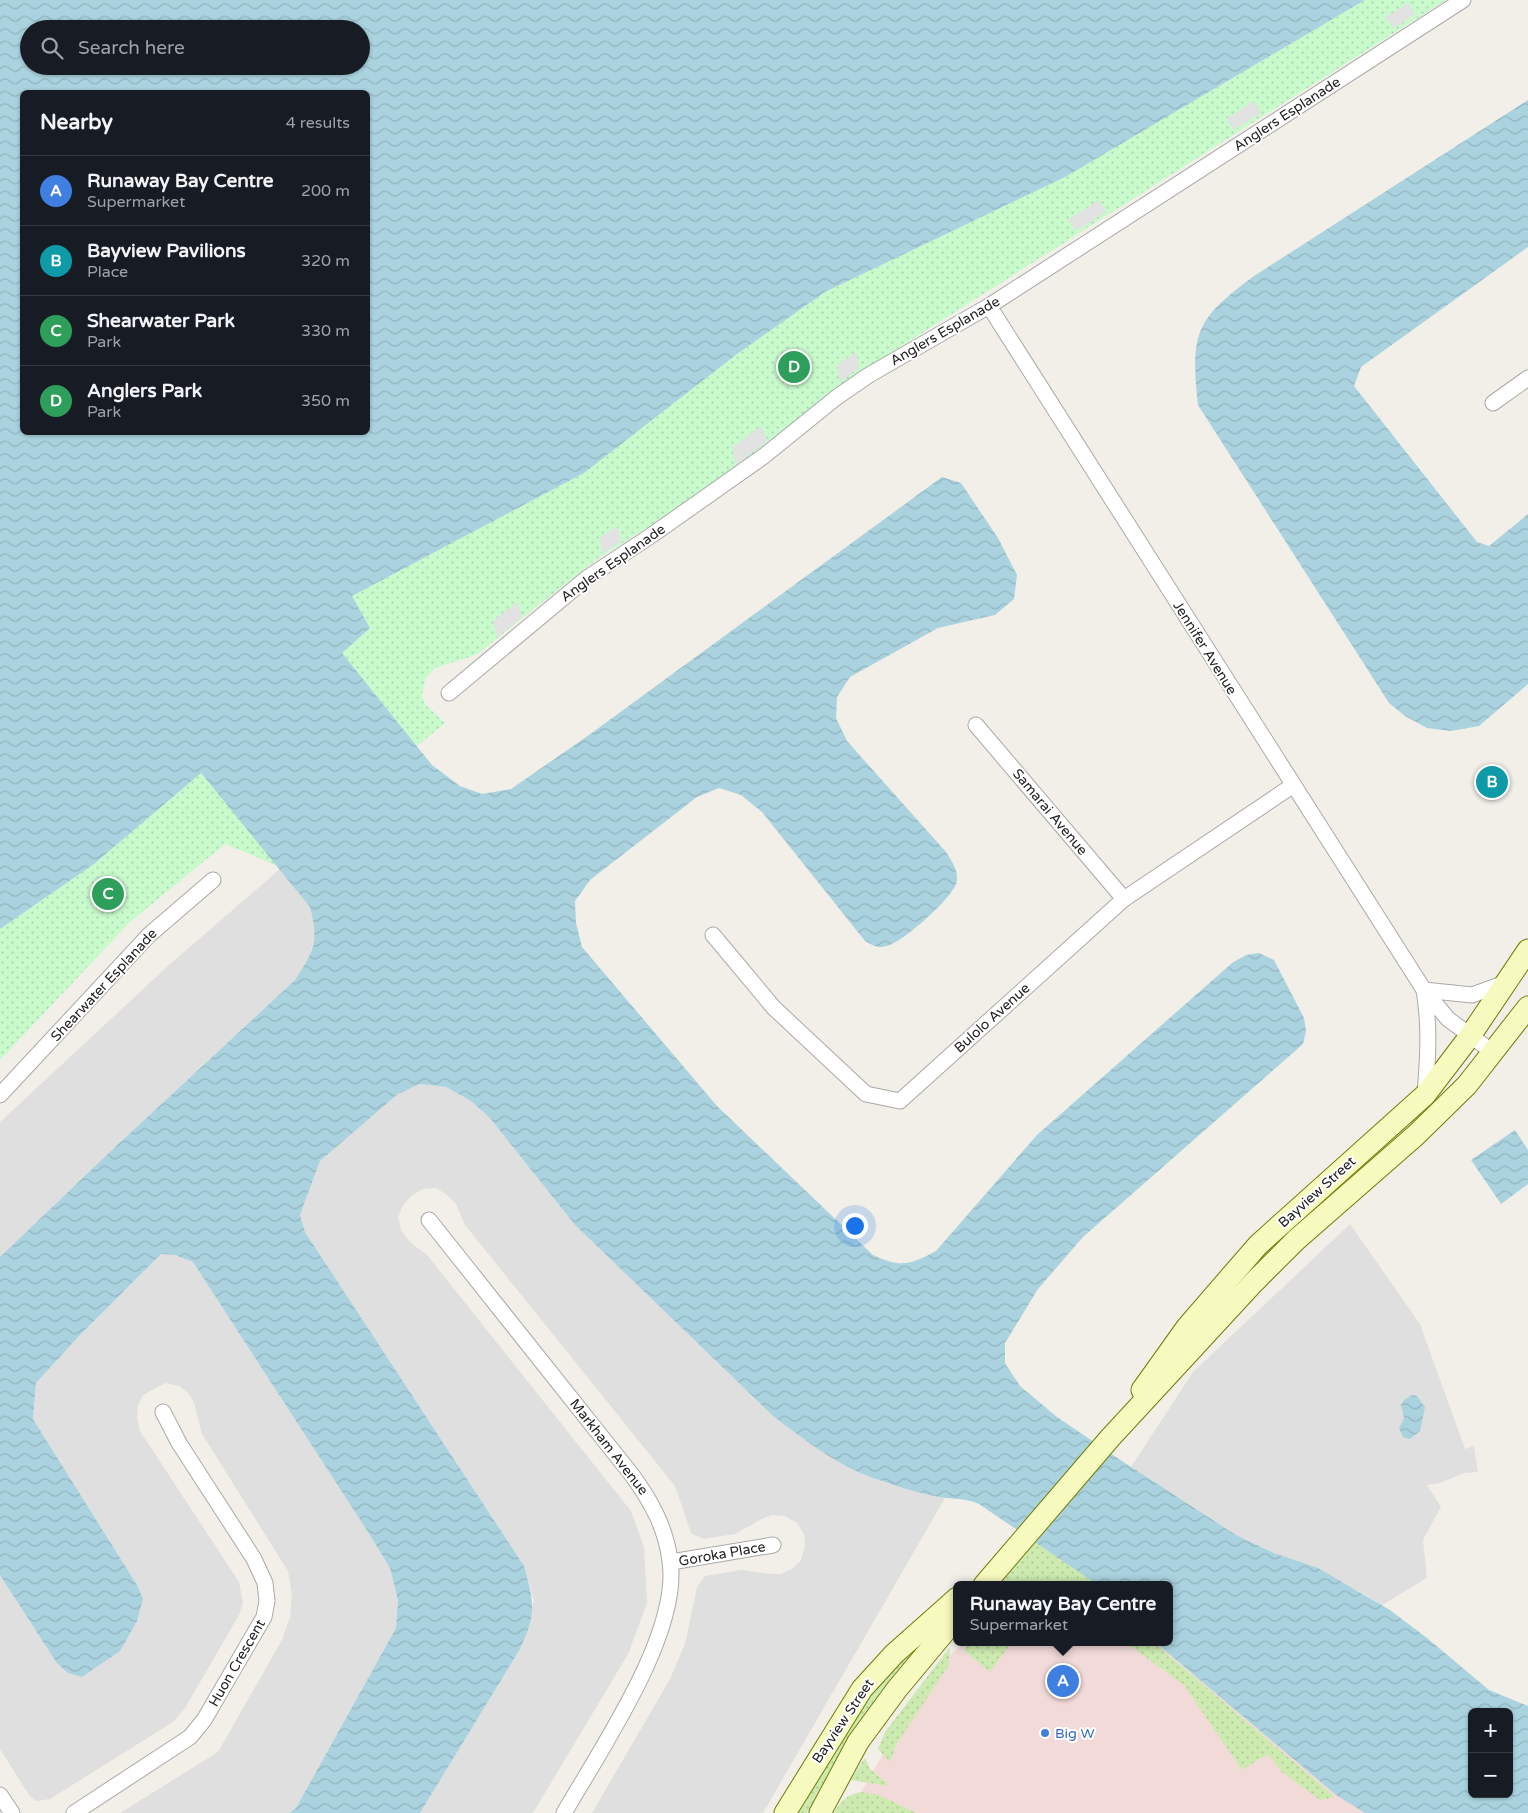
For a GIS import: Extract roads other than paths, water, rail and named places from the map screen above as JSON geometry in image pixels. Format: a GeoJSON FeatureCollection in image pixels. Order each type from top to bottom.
{"type":"FeatureCollection","features":[{"type":"Feature","properties":{"kind":"main road","name":"Bayview Street"},"geometry":{"type":"LineString","coordinates":[[1216,1308],[1258,1245],[1425,1095],[1470,1036],[1504,982],[1528,950]]}},
{"type":"Feature","properties":{"kind":"main road","name":"Bayview Street"},"geometry":{"type":"LineString","coordinates":[[987,1581],[1110,1438],[1152,1374],[1216,1308],[1435,1117],[1468,1085],[1528,1008]]}},
{"type":"Feature","properties":{"kind":"main road","name":"Bayview Street"},"geometry":{"type":"LineString","coordinates":[[977,1581],[1014,1548]]}},
{"type":"Feature","properties":{"kind":"main road","name":"Bayview Street"},"geometry":{"type":"LineString","coordinates":[[785,1813],[862,1689],[894,1654],[953,1602]]}},
{"type":"Feature","properties":{"kind":"main road","name":"Bayview Street"},"geometry":{"type":"LineString","coordinates":[[820,1813],[858,1742],[897,1689],[953,1622]]}},
{"type":"Feature","properties":{"kind":"street","name":"Anglers Esplanade"},"geometry":{"type":"LineString","coordinates":[[449,693],[587,578],[757,461],[837,397],[869,375],[989,306],[1463,0]]}},
{"type":"Feature","properties":{"kind":"street","name":"Jennifer Avenue"},"geometry":{"type":"LineString","coordinates":[[989,306],[1292,786],[1424,990],[1448,1019],[1494,1053]]}},
{"type":"Feature","properties":{"kind":"street"},"geometry":{"type":"LineString","coordinates":[[1493,403],[1528,378]]}},
{"type":"Feature","properties":{"kind":"street","name":"Samarai Avenue"},"geometry":{"type":"LineString","coordinates":[[976,725],[1124,899]]}},
{"type":"Feature","properties":{"kind":"street","name":"Bulolo Avenue"},"geometry":{"type":"LineString","coordinates":[[713,935],[774,1008],[866,1094],[900,1101],[1124,899],[1292,786]]}},
{"type":"Feature","properties":{"kind":"street","name":"Shearwater Esplanade"},"geometry":{"type":"LineString","coordinates":[[0,1095],[149,935],[213,880]]}},
{"type":"Feature","properties":{"kind":"street"},"geometry":{"type":"LineString","coordinates":[[1424,990],[1472,995],[1504,982]]}},
{"type":"Feature","properties":{"kind":"street","name":"Jennifer Avenue"},"geometry":{"type":"LineString","coordinates":[[1424,990],[1429,1030],[1425,1095]]}},
{"type":"Feature","properties":{"kind":"street","name":"Markham Avenue"},"geometry":{"type":"LineString","coordinates":[[429,1220],[632,1475],[653,1505],[671,1562],[669,1603],[659,1637],[647,1666],[564,1813]]}},
{"type":"Feature","properties":{"kind":"street","name":"Huon Crescent"},"geometry":{"type":"LineString","coordinates":[[74,1813],[190,1737],[204,1720],[264,1617],[267,1601],[265,1583],[254,1559],[179,1443],[163,1412]]}},
{"type":"Feature","properties":{"kind":"street","name":"Goroka Place"},"geometry":{"type":"LineString","coordinates":[[671,1562],[773,1545]]}},
{"type":"Feature","properties":{"kind":"street"},"geometry":{"type":"LineString","coordinates":[[0,1795],[12,1813]]}},
{"type":"Feature","properties":{"kind":"water"},"geometry":{"type":"Polygon","coordinates":[[[0,0],[1365,0],[1065,177],[825,292],[737,354],[584,473],[352,596],[370,628],[342,653],[432,765],[460,786],[482,794],[511,789],[589,735],[942,477],[961,483],[998,538],[1017,575],[1014,599],[995,615],[938,628],[850,677],[837,697],[836,718],[847,741],[951,860],[955,867],[957,880],[945,900],[914,929],[894,943],[881,947],[871,944],[865,941],[762,812],[741,795],[719,788],[697,797],[590,880],[575,901],[576,923],[582,947],[717,1106],[873,1255],[898,1263],[912,1262],[936,1251],[1037,1135],[1232,963],[1246,955],[1259,953],[1274,960],[1304,1018],[1306,1031],[1303,1044],[1083,1237],[1038,1289],[1005,1343],[1005,1363],[1020,1386],[1057,1417],[1122,1461],[1236,1535],[1274,1553],[1318,1568],[1390,1610],[1489,1690],[1528,1706],[1528,1813],[1365,1813],[1336,1795],[1160,1646],[1173,1646],[1173,1581],[1092,1581],[979,1504],[966,1500],[930,1495],[890,1484],[867,1476],[825,1453],[773,1416],[575,1225],[490,1118],[471,1101],[446,1087],[420,1084],[398,1094],[320,1161],[300,1215],[305,1232],[524,1566],[532,1599],[532,1608],[529,1626],[520,1649],[420,1813],[289,1813],[296,1808],[396,1628],[398,1600],[390,1568],[193,1262],[175,1255],[161,1254],[79,1336],[36,1383],[33,1419],[137,1585],[143,1599],[137,1621],[120,1651],[82,1677],[68,1673],[56,1662],[0,1575],[0,1257],[295,980],[307,961],[313,946],[314,929],[310,907],[201,773],[94,864],[0,929],[0,0]]]}},
{"type":"Feature","properties":{"kind":"water"},"geometry":{"type":"Polygon","coordinates":[[[1528,100],[1528,247],[1361,367],[1354,386],[1477,542],[1489,546],[1528,514],[1528,684],[1479,726],[1451,731],[1427,728],[1405,716],[1389,703],[1198,405],[1195,360],[1197,343],[1201,329],[1209,316],[1220,304],[1254,276],[1528,100]]]}},
{"type":"Feature","properties":{"kind":"water"},"geometry":{"type":"Polygon","coordinates":[[[1515,1130],[1528,1150],[1528,1184],[1501,1204],[1471,1160],[1515,1130]]]}},
{"type":"Feature","properties":{"kind":"water"},"geometry":{"type":"Polygon","coordinates":[[[1412,1395],[1417,1396],[1425,1407],[1420,1431],[1410,1439],[1403,1437],[1399,1428],[1404,1418],[1401,1405],[1404,1400],[1412,1395]]]}},
{"type":"Feature","properties":{"kind":"place","name":"Anglers Park"},"geometry":{"type":"Point","coordinates":[794,367]}},
{"type":"Feature","properties":{"kind":"place","name":"Bayview Pavilions"},"geometry":{"type":"Point","coordinates":[1492,782]}},
{"type":"Feature","properties":{"kind":"place","name":"Shearwater Park"},"geometry":{"type":"Point","coordinates":[108,894]}},
{"type":"Feature","properties":{"kind":"place","name":"Runaway Bay Centre"},"geometry":{"type":"Point","coordinates":[1063,1681]}},
{"type":"Feature","properties":{"kind":"place","name":"Big W"},"geometry":{"type":"Point","coordinates":[1045,1733]}}]}
